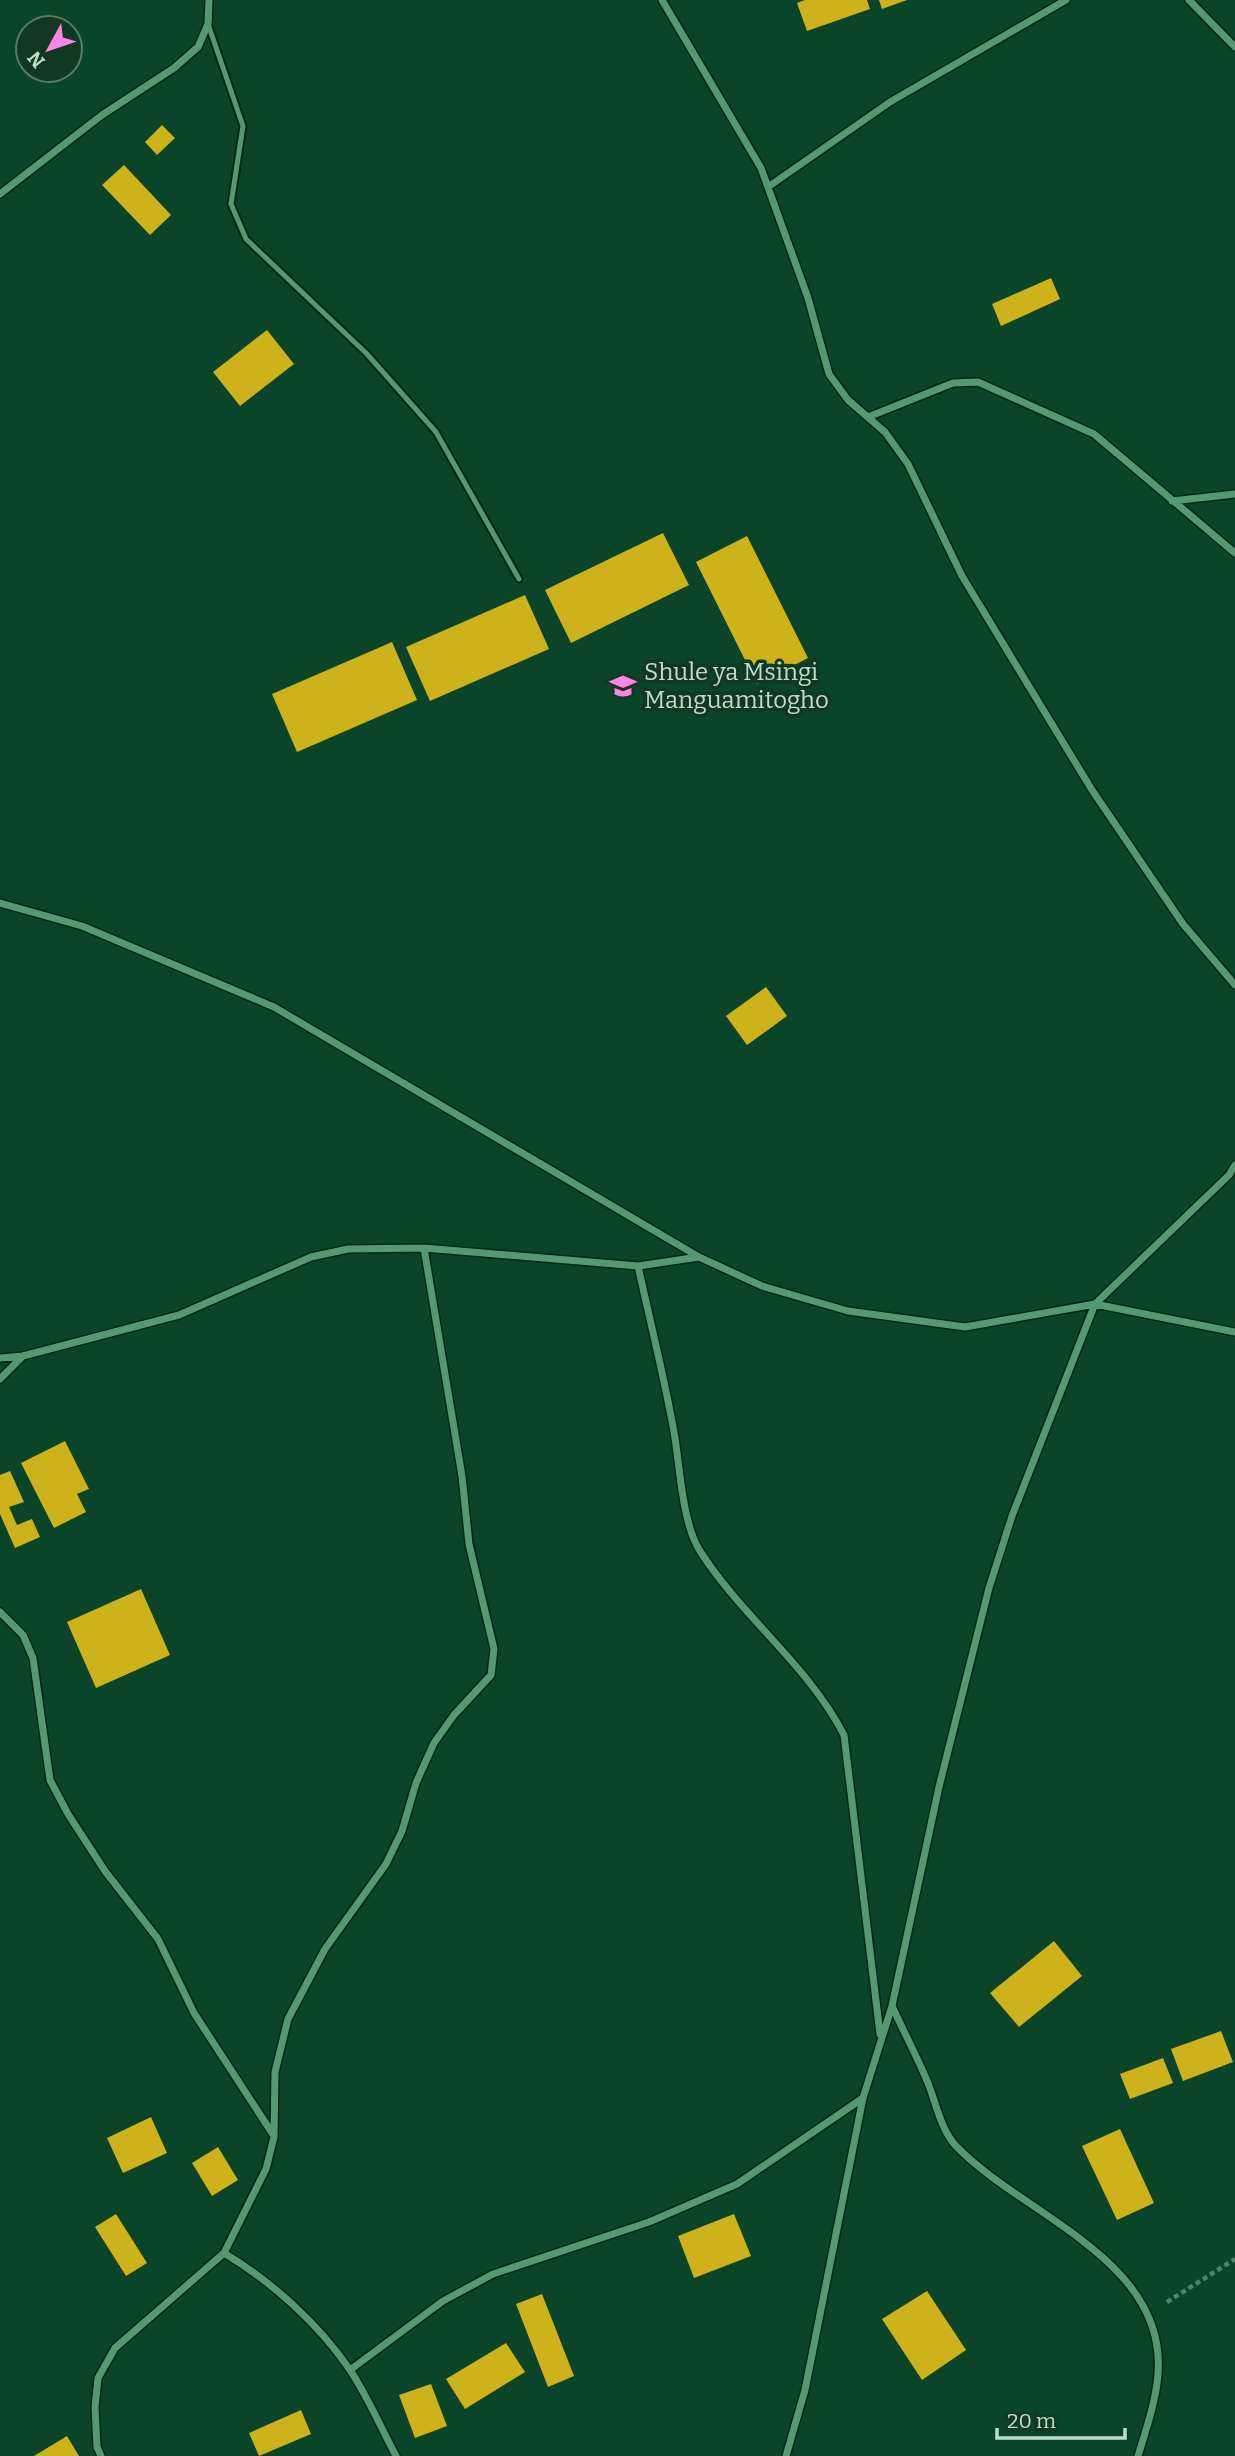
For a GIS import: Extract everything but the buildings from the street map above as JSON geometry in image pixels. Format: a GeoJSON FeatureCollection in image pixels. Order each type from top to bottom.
{"type":"FeatureCollection","features":[{"type":"Feature","properties":{"kind":"street"},"geometry":{"type":"LineString","coordinates":[[0,194],[102,115],[174,68],[198,47],[208,24],[209,0]]}},
{"type":"Feature","properties":{"kind":"street"},"geometry":{"type":"LineString","coordinates":[[662,0],[761,168],[808,298],[829,374],[848,400],[885,432],[908,464],[962,576],[1092,790],[1183,924],[1235,985]]}},
{"type":"Feature","properties":{"kind":"street"},"geometry":{"type":"LineString","coordinates":[[768,187],[890,102],[1066,0]]}},
{"type":"Feature","properties":{"kind":"street"},"geometry":{"type":"LineString","coordinates":[[1189,0],[1235,47]]}},
{"type":"Feature","properties":{"kind":"street"},"geometry":{"type":"LineString","coordinates":[[868,417],[953,383],[965,380],[978,382],[1094,434],[1235,553]]}},
{"type":"Feature","properties":{"kind":"street"},"geometry":{"type":"LineString","coordinates":[[1172,501],[1235,494]]}},
{"type":"Feature","properties":{"kind":"street"},"geometry":{"type":"LineString","coordinates":[[0,903],[82,926],[274,1007],[699,1257],[762,1286],[848,1311],[965,1327],[1095,1304],[1235,1332]]}},
{"type":"Feature","properties":{"kind":"street"},"geometry":{"type":"LineString","coordinates":[[786,2456],[806,2390],[863,2098],[880,2037],[892,2006],[939,1787],[989,1588],[1012,1516],[1095,1304],[1229,1175],[1235,1165]]}},
{"type":"Feature","properties":{"kind":"street"},"geometry":{"type":"LineString","coordinates":[[0,1358],[23,1356],[179,1315],[311,1257],[348,1249],[424,1248],[638,1266],[699,1257]]}},
{"type":"Feature","properties":{"kind":"street"},"geometry":{"type":"LineString","coordinates":[[101,2456],[97,2447],[95,2407],[98,2378],[130,2334],[182,2293],[224,2253],[266,2169],[274,2137],[275,2072],[288,2020],[325,1949],[386,1864],[402,1832],[416,1783],[434,1743],[454,1715],[491,1675],[494,1649],[470,1544],[462,1476],[424,1248]]}},
{"type":"Feature","properties":{"kind":"street"},"geometry":{"type":"LineString","coordinates":[[638,1266],[674,1432],[683,1497],[698,1549],[728,1588],[827,1702],[844,1735],[880,2037]]}},
{"type":"Feature","properties":{"kind":"street"},"geometry":{"type":"LineString","coordinates":[[0,1378],[23,1356]]}},
{"type":"Feature","properties":{"kind":"street"},"geometry":{"type":"LineString","coordinates":[[0,1612],[23,1635],[33,1658],[50,1780],[68,1814],[105,1871],[158,1939],[206,2033],[274,2137]]}},
{"type":"Feature","properties":{"kind":"street"},"geometry":{"type":"LineString","coordinates":[[892,2006],[953,2143],[978,2167],[1018,2198],[1084,2242],[1127,2281],[1148,2314],[1156,2342],[1158,2374],[1138,2456]]}},
{"type":"Feature","properties":{"kind":"street"},"geometry":{"type":"LineString","coordinates":[[350,2370],[443,2301],[493,2274],[649,2222],[737,2184],[863,2098]]}},
{"type":"Feature","properties":{"kind":"street"},"geometry":{"type":"LineString","coordinates":[[224,2253],[262,2277],[303,2316],[350,2370],[396,2456]]}},
{"type":"Feature","properties":{"kind":"lane"},"geometry":{"type":"LineString","coordinates":[[208,24],[243,126],[231,204],[246,239],[367,354],[436,432],[519,579]]}},
{"type":"Feature","properties":{"kind":"path"},"geometry":{"type":"LineString","coordinates":[[1148,2314],[1235,2259]]}},
{"type":"Feature","properties":{"kind":"place","name":"Shule ya Msingi Manguamitogho"},"geometry":{"type":"Point","coordinates":[623,686]}}]}
